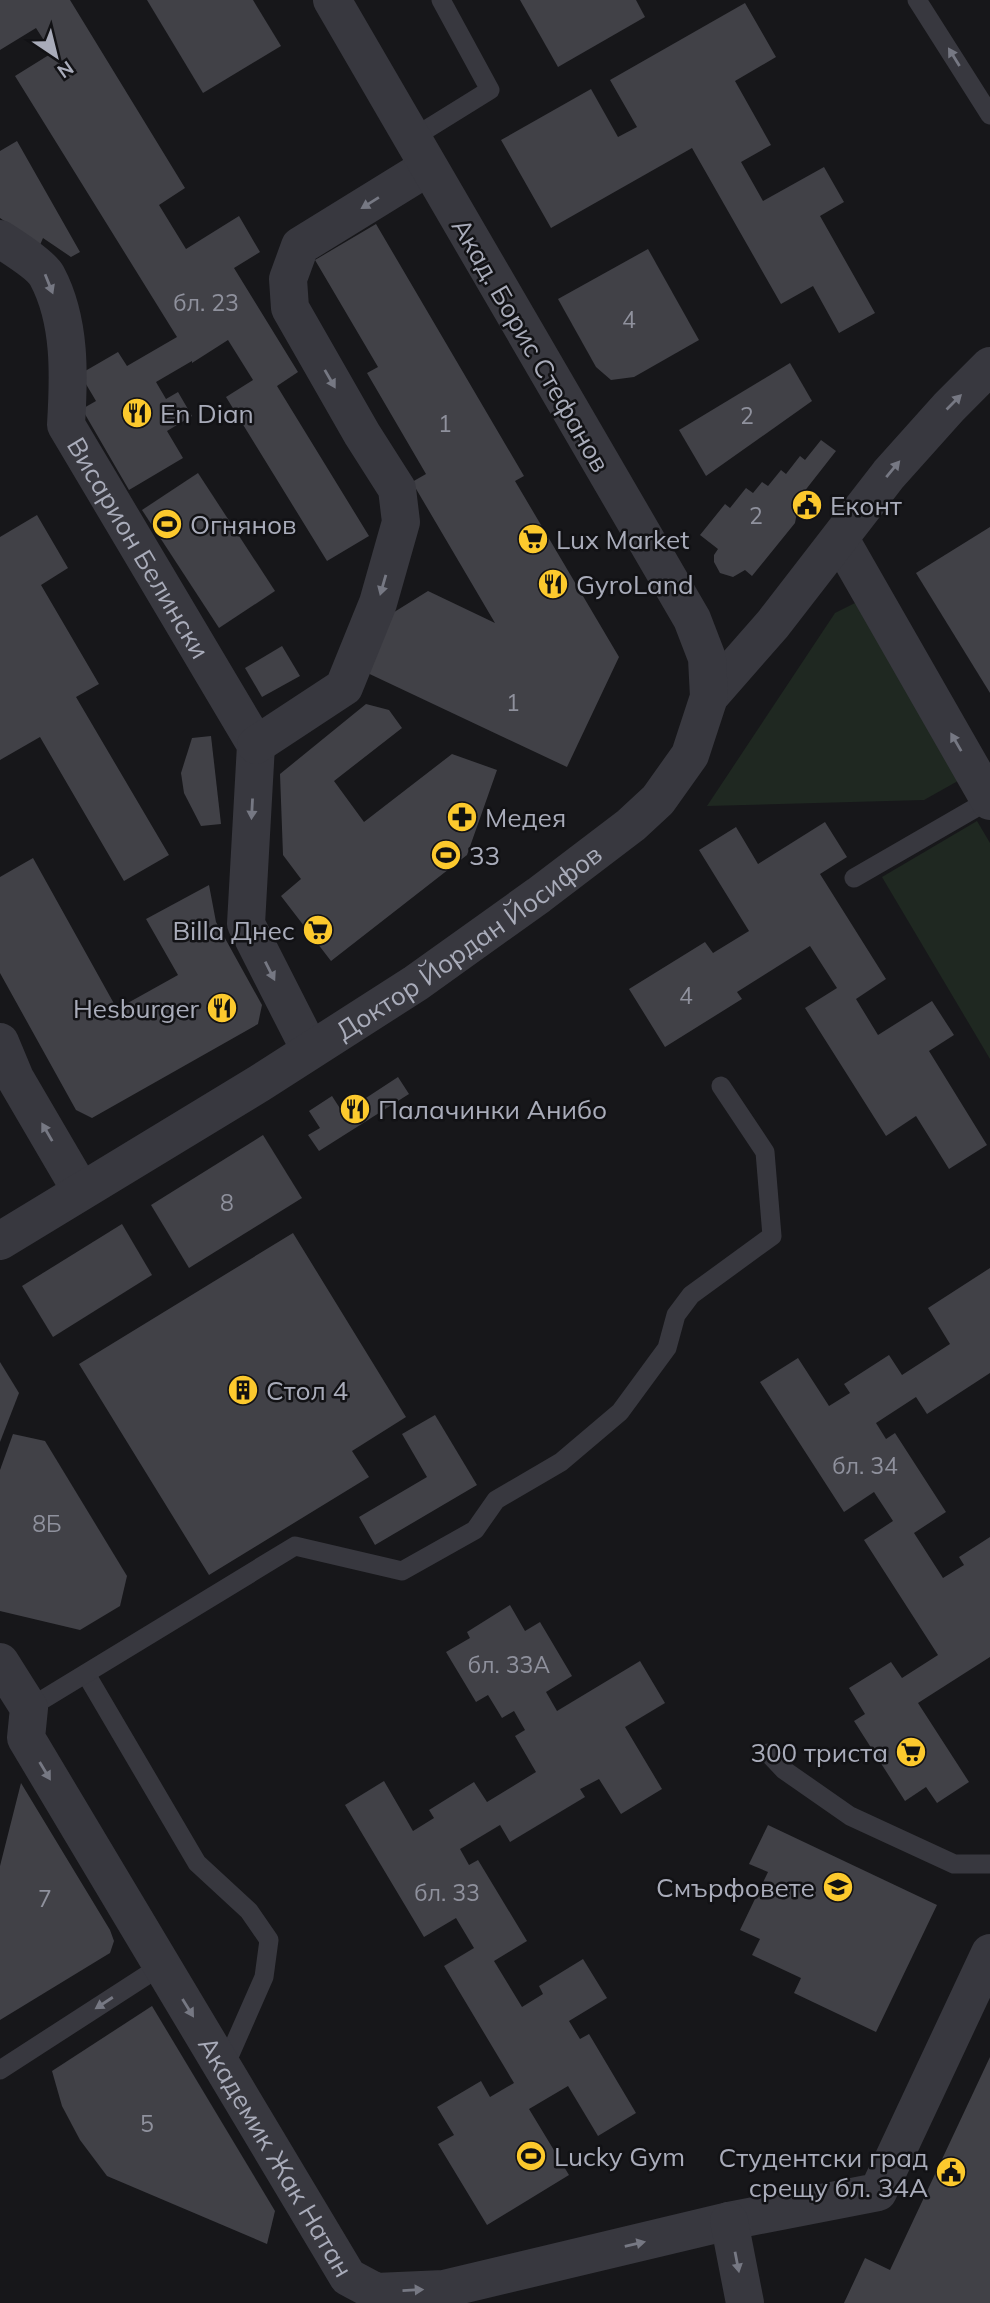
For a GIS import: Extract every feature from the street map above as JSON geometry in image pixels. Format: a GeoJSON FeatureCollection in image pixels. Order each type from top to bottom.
{"type":"FeatureCollection","features":[{"type":"Feature","properties":{"kind":"street","name":"Акад. Борис Стефанов"},"geometry":{"type":"LineString","coordinates":[[332,0],[692,619],[707,658],[709,697]]}},
{"type":"Feature","properties":{"kind":"street"},"geometry":{"type":"LineString","coordinates":[[310,1050],[246,924],[256,745],[344,687],[378,603],[401,522],[397,489],[289,308],[288,279],[300,246],[419,153]]}},
{"type":"Feature","properties":{"kind":"street","name":"Висарион Белински"},"geometry":{"type":"LineString","coordinates":[[0,239],[46,274],[64,323],[69,377],[66,425],[256,745]]}},
{"type":"Feature","properties":{"kind":"street","name":"Доктор Йордан Йосифов"},"geometry":{"type":"LineString","coordinates":[[0,1241],[416,983],[631,825],[658,800],[690,755],[709,697],[773,624],[888,474],[948,407],[990,366]]}},
{"type":"Feature","properties":{"kind":"street"},"geometry":{"type":"LineString","coordinates":[[840,539],[990,801]]}},
{"type":"Feature","properties":{"kind":"street"},"geometry":{"type":"LineString","coordinates":[[0,1042],[15,1078],[81,1191]]}},
{"type":"Feature","properties":{"kind":"street"},"geometry":{"type":"LineString","coordinates":[[0,1662],[29,1709]]}},
{"type":"Feature","properties":{"kind":"street","name":"Академик Жак Натан"},"geometry":{"type":"LineString","coordinates":[[29,1709],[26,1738],[161,1966],[225,2068],[348,2277],[376,2292],[444,2289],[729,2221],[878,2192],[990,1953]]}},
{"type":"Feature","properties":{"kind":"street"},"geometry":{"type":"LineString","coordinates":[[729,2221],[745,2303]]}},
{"type":"Feature","properties":{"kind":"lane"},"geometry":{"type":"LineString","coordinates":[[419,153],[490,89],[441,0]]}},
{"type":"Feature","properties":{"kind":"lane"},"geometry":{"type":"LineString","coordinates":[[918,0],[990,115]]}},
{"type":"Feature","properties":{"kind":"lane"},"geometry":{"type":"LineString","coordinates":[[854,878],[990,801]]}},
{"type":"Feature","properties":{"kind":"lane"},"geometry":{"type":"LineString","coordinates":[[29,1709],[295,1546],[402,1571],[475,1530],[496,1500],[561,1462],[620,1412],[667,1348],[676,1315],[691,1295],[772,1236],[765,1152],[722,1086]]}},
{"type":"Feature","properties":{"kind":"lane"},"geometry":{"type":"LineString","coordinates":[[86,1674],[197,1863],[249,1910],[269,1940],[264,1977],[225,2068]]}},
{"type":"Feature","properties":{"kind":"lane"},"geometry":{"type":"LineString","coordinates":[[768,1752],[784,1770],[850,1816],[954,1864],[990,1864]]}},
{"type":"Feature","properties":{"kind":"lane"},"geometry":{"type":"LineString","coordinates":[[0,2070],[161,1966]]}},
{"type":"Feature","properties":{"kind":"shaded area"},"geometry":{"type":"Polygon","coordinates":[[[855,603],[965,777],[924,800],[707,806],[835,613],[855,603]]]}},
{"type":"Feature","properties":{"kind":"shaded area"},"geometry":{"type":"Polygon","coordinates":[[[977,821],[990,843],[990,1059],[882,877],[977,821]]]}},
{"type":"Feature","properties":{"kind":"building"},"geometry":{"type":"Polygon","coordinates":[[[0,0],[70,0],[185,188],[159,205],[186,249],[239,216],[260,252],[234,268],[298,372],[277,386],[369,536],[327,561],[226,397],[253,380],[228,340],[156,382],[166,399],[178,392],[192,416],[167,431],[183,458],[129,490],[82,409],[96,401],[80,374],[118,352],[127,366],[177,337],[15,76],[52,53],[36,28],[0,50],[0,0]]]}},
{"type":"Feature","properties":{"kind":"building"},"geometry":{"type":"Polygon","coordinates":[[[147,0],[253,0],[281,46],[203,93],[147,0]]]}},
{"type":"Feature","properties":{"kind":"building"},"geometry":{"type":"Polygon","coordinates":[[[520,0],[636,0],[645,17],[558,67],[520,0]]]}},
{"type":"Feature","properties":{"kind":"building"},"geometry":{"type":"Polygon","coordinates":[[[745,3],[776,57],[735,81],[771,145],[741,162],[763,201],[824,167],[844,202],[820,216],[875,313],[839,333],[813,286],[781,304],[692,148],[551,228],[501,140],[591,89],[618,137],[637,127],[610,80],[745,3]]]}},
{"type":"Feature","properties":{"kind":"building"},"geometry":{"type":"Polygon","coordinates":[[[17,141],[80,252],[71,257],[43,238],[40,245],[0,218],[0,151],[17,141]]]}},
{"type":"Feature","properties":{"kind":"building"},"geometry":{"type":"Polygon","coordinates":[[[376,224],[524,476],[515,481],[619,657],[567,767],[359,669],[383,619],[428,591],[495,623],[412,482],[426,474],[367,373],[378,367],[315,260],[376,224]]]}},
{"type":"Feature","properties":{"kind":"building"},"geometry":{"type":"Polygon","coordinates":[[[648,249],[699,340],[634,377],[611,380],[596,367],[558,299],[648,249]]]}},
{"type":"Feature","properties":{"kind":"building"},"geometry":{"type":"Polygon","coordinates":[[[790,363],[812,401],[706,476],[679,430],[790,363]]]}},
{"type":"Feature","properties":{"kind":"building"},"geometry":{"type":"Polygon","coordinates":[[[821,440],[836,451],[800,497],[795,523],[752,576],[745,570],[733,577],[720,573],[714,562],[718,549],[700,535],[725,504],[730,508],[746,488],[753,493],[762,482],[768,486],[781,470],[786,474],[800,456],[805,460],[821,440]]]}},
{"type":"Feature","properties":{"kind":"building"},"geometry":{"type":"Polygon","coordinates":[[[198,473],[275,591],[219,628],[142,510],[198,473]]]}},
{"type":"Feature","properties":{"kind":"building"},"geometry":{"type":"Polygon","coordinates":[[[37,515],[68,568],[41,585],[99,684],[76,697],[169,855],[124,881],[40,737],[0,760],[0,537],[37,515]]]}},
{"type":"Feature","properties":{"kind":"building"},"geometry":{"type":"Polygon","coordinates":[[[990,527],[990,693],[916,573],[990,527]]]}},
{"type":"Feature","properties":{"kind":"building"},"geometry":{"type":"Polygon","coordinates":[[[282,646],[300,676],[262,697],[245,668],[282,646]]]}},
{"type":"Feature","properties":{"kind":"building"},"geometry":{"type":"Polygon","coordinates":[[[366,704],[389,710],[402,728],[334,781],[364,822],[452,754],[497,770],[467,855],[331,961],[281,896],[301,879],[283,855],[280,774],[366,704]]]}},
{"type":"Feature","properties":{"kind":"building"},"geometry":{"type":"Polygon","coordinates":[[[211,736],[221,824],[201,826],[184,793],[181,773],[192,738],[211,736]]]}},
{"type":"Feature","properties":{"kind":"building"},"geometry":{"type":"Polygon","coordinates":[[[825,822],[847,857],[820,874],[886,979],[856,999],[878,1035],[932,1001],[954,1035],[929,1051],[987,1145],[949,1169],[916,1116],[886,1136],[805,1008],[837,988],[810,946],[737,992],[742,999],[665,1047],[629,989],[705,942],[713,953],[749,931],[699,850],[736,827],[758,864],[825,822]]]}},
{"type":"Feature","properties":{"kind":"building"},"geometry":{"type":"Polygon","coordinates":[[[33,858],[117,1009],[178,975],[146,919],[209,885],[216,922],[262,1005],[258,1024],[92,1118],[76,1110],[0,973],[0,877],[33,858]]]}},
{"type":"Feature","properties":{"kind":"building"},"geometry":{"type":"Polygon","coordinates":[[[398,1077],[409,1094],[319,1151],[308,1135],[320,1128],[309,1111],[332,1096],[343,1113],[398,1077]]]}},
{"type":"Feature","properties":{"kind":"building"},"geometry":{"type":"Polygon","coordinates":[[[263,1135],[302,1198],[189,1268],[151,1205],[263,1135]]]}},
{"type":"Feature","properties":{"kind":"building"},"geometry":{"type":"Polygon","coordinates":[[[122,1224],[152,1275],[53,1337],[22,1286],[122,1224]]]}},
{"type":"Feature","properties":{"kind":"building","name":"Стол 4"},"geometry":{"type":"Polygon","coordinates":[[[293,1233],[406,1417],[352,1451],[369,1477],[209,1575],[79,1364],[293,1233]]]}},
{"type":"Feature","properties":{"kind":"building"},"geometry":{"type":"Polygon","coordinates":[[[990,1268],[990,1373],[927,1414],[916,1397],[876,1423],[886,1439],[895,1433],[946,1512],[914,1533],[943,1578],[964,1565],[959,1557],[990,1537],[990,1657],[918,1703],[969,1782],[937,1803],[926,1787],[905,1801],[854,1721],[865,1714],[849,1688],[891,1662],[902,1678],[938,1655],[864,1540],[893,1521],[874,1492],[844,1512],[760,1382],[798,1358],[829,1406],[850,1393],[844,1384],[889,1355],[902,1375],[950,1344],[928,1308],[990,1268]]]}},
{"type":"Feature","properties":{"kind":"building"},"geometry":{"type":"Polygon","coordinates":[[[0,1362],[19,1393],[0,1442],[0,1362]]]}},
{"type":"Feature","properties":{"kind":"building"},"geometry":{"type":"Polygon","coordinates":[[[435,1415],[477,1485],[375,1545],[359,1517],[427,1477],[402,1434],[435,1415]]]}},
{"type":"Feature","properties":{"kind":"building"},"geometry":{"type":"Polygon","coordinates":[[[13,1434],[45,1441],[127,1576],[120,1606],[80,1630],[0,1611],[0,1470],[13,1434]]]}},
{"type":"Feature","properties":{"kind":"building"},"geometry":{"type":"Polygon","coordinates":[[[510,1605],[525,1631],[540,1622],[572,1676],[546,1692],[557,1711],[640,1661],[665,1703],[625,1727],[662,1789],[621,1814],[599,1779],[580,1789],[585,1797],[510,1842],[500,1825],[460,1849],[469,1865],[478,1860],[527,1941],[494,1961],[522,2007],[543,1994],[539,1986],[583,1959],[607,1998],[569,2021],[580,2039],[589,2034],[636,2113],[598,2136],[568,2086],[529,2109],[569,2175],[487,2225],[438,2144],[454,2135],[437,2107],[481,2081],[490,2097],[514,2083],[444,1966],[474,1948],[456,1918],[424,1937],[345,1805],[384,1781],[413,1831],[434,1818],[429,1810],[474,1782],[487,1802],[536,1772],[515,1736],[525,1730],[514,1711],[502,1718],[488,1695],[476,1702],[446,1652],[470,1638],[467,1632],[510,1605]]]}},
{"type":"Feature","properties":{"kind":"building"},"geometry":{"type":"Polygon","coordinates":[[[21,1783],[110,1930],[114,1941],[110,1953],[0,2020],[0,1866],[21,1783]]]}},
{"type":"Feature","properties":{"kind":"building"},"geometry":{"type":"Polygon","coordinates":[[[768,1825],[937,1905],[876,2032],[794,1993],[801,1978],[752,1955],[760,1939],[740,1930],[768,1872],[749,1864],[768,1825]]]}},
{"type":"Feature","properties":{"kind":"building"},"geometry":{"type":"Polygon","coordinates":[[[152,2006],[275,2211],[267,2244],[107,2176],[80,2140],[62,2106],[52,2071],[152,2006]]]}},
{"type":"Feature","properties":{"kind":"building"},"geometry":{"type":"Polygon","coordinates":[[[990,2057],[990,2303],[844,2303],[865,2258],[890,2270],[990,2057]]]}},
{"type":"Feature","properties":{"kind":"place","name":"En Dian"},"geometry":{"type":"Point","coordinates":[137,413]}},
{"type":"Feature","properties":{"kind":"place","name":"Еконт"},"geometry":{"type":"Point","coordinates":[807,505]}},
{"type":"Feature","properties":{"kind":"place","name":"Огнянов"},"geometry":{"type":"Point","coordinates":[167,524]}},
{"type":"Feature","properties":{"kind":"place","name":"Lux Market"},"geometry":{"type":"Point","coordinates":[533,539]}},
{"type":"Feature","properties":{"kind":"place","name":"GyroLand"},"geometry":{"type":"Point","coordinates":[553,584]}},
{"type":"Feature","properties":{"kind":"place","name":"Медея"},"geometry":{"type":"Point","coordinates":[462,817]}},
{"type":"Feature","properties":{"kind":"place","name":"33"},"geometry":{"type":"Point","coordinates":[446,855]}},
{"type":"Feature","properties":{"kind":"place","name":"Billa Днес"},"geometry":{"type":"Point","coordinates":[318,930]}},
{"type":"Feature","properties":{"kind":"place","name":"Hesburger"},"geometry":{"type":"Point","coordinates":[222,1008]}},
{"type":"Feature","properties":{"kind":"place","name":"Палачинки Анибо"},"geometry":{"type":"Point","coordinates":[355,1109]}},
{"type":"Feature","properties":{"kind":"place","name":"Стол 4"},"geometry":{"type":"Point","coordinates":[243,1390]}},
{"type":"Feature","properties":{"kind":"place","name":"300 триста"},"geometry":{"type":"Point","coordinates":[911,1752]}},
{"type":"Feature","properties":{"kind":"place","name":"Смърфовете"},"geometry":{"type":"Point","coordinates":[838,1887]}},
{"type":"Feature","properties":{"kind":"place","name":"Lucky Gym"},"geometry":{"type":"Point","coordinates":[531,2156]}},
{"type":"Feature","properties":{"kind":"place","name":"Студентски град срещу бл. 34А"},"geometry":{"type":"Point","coordinates":[951,2172]}}]}
